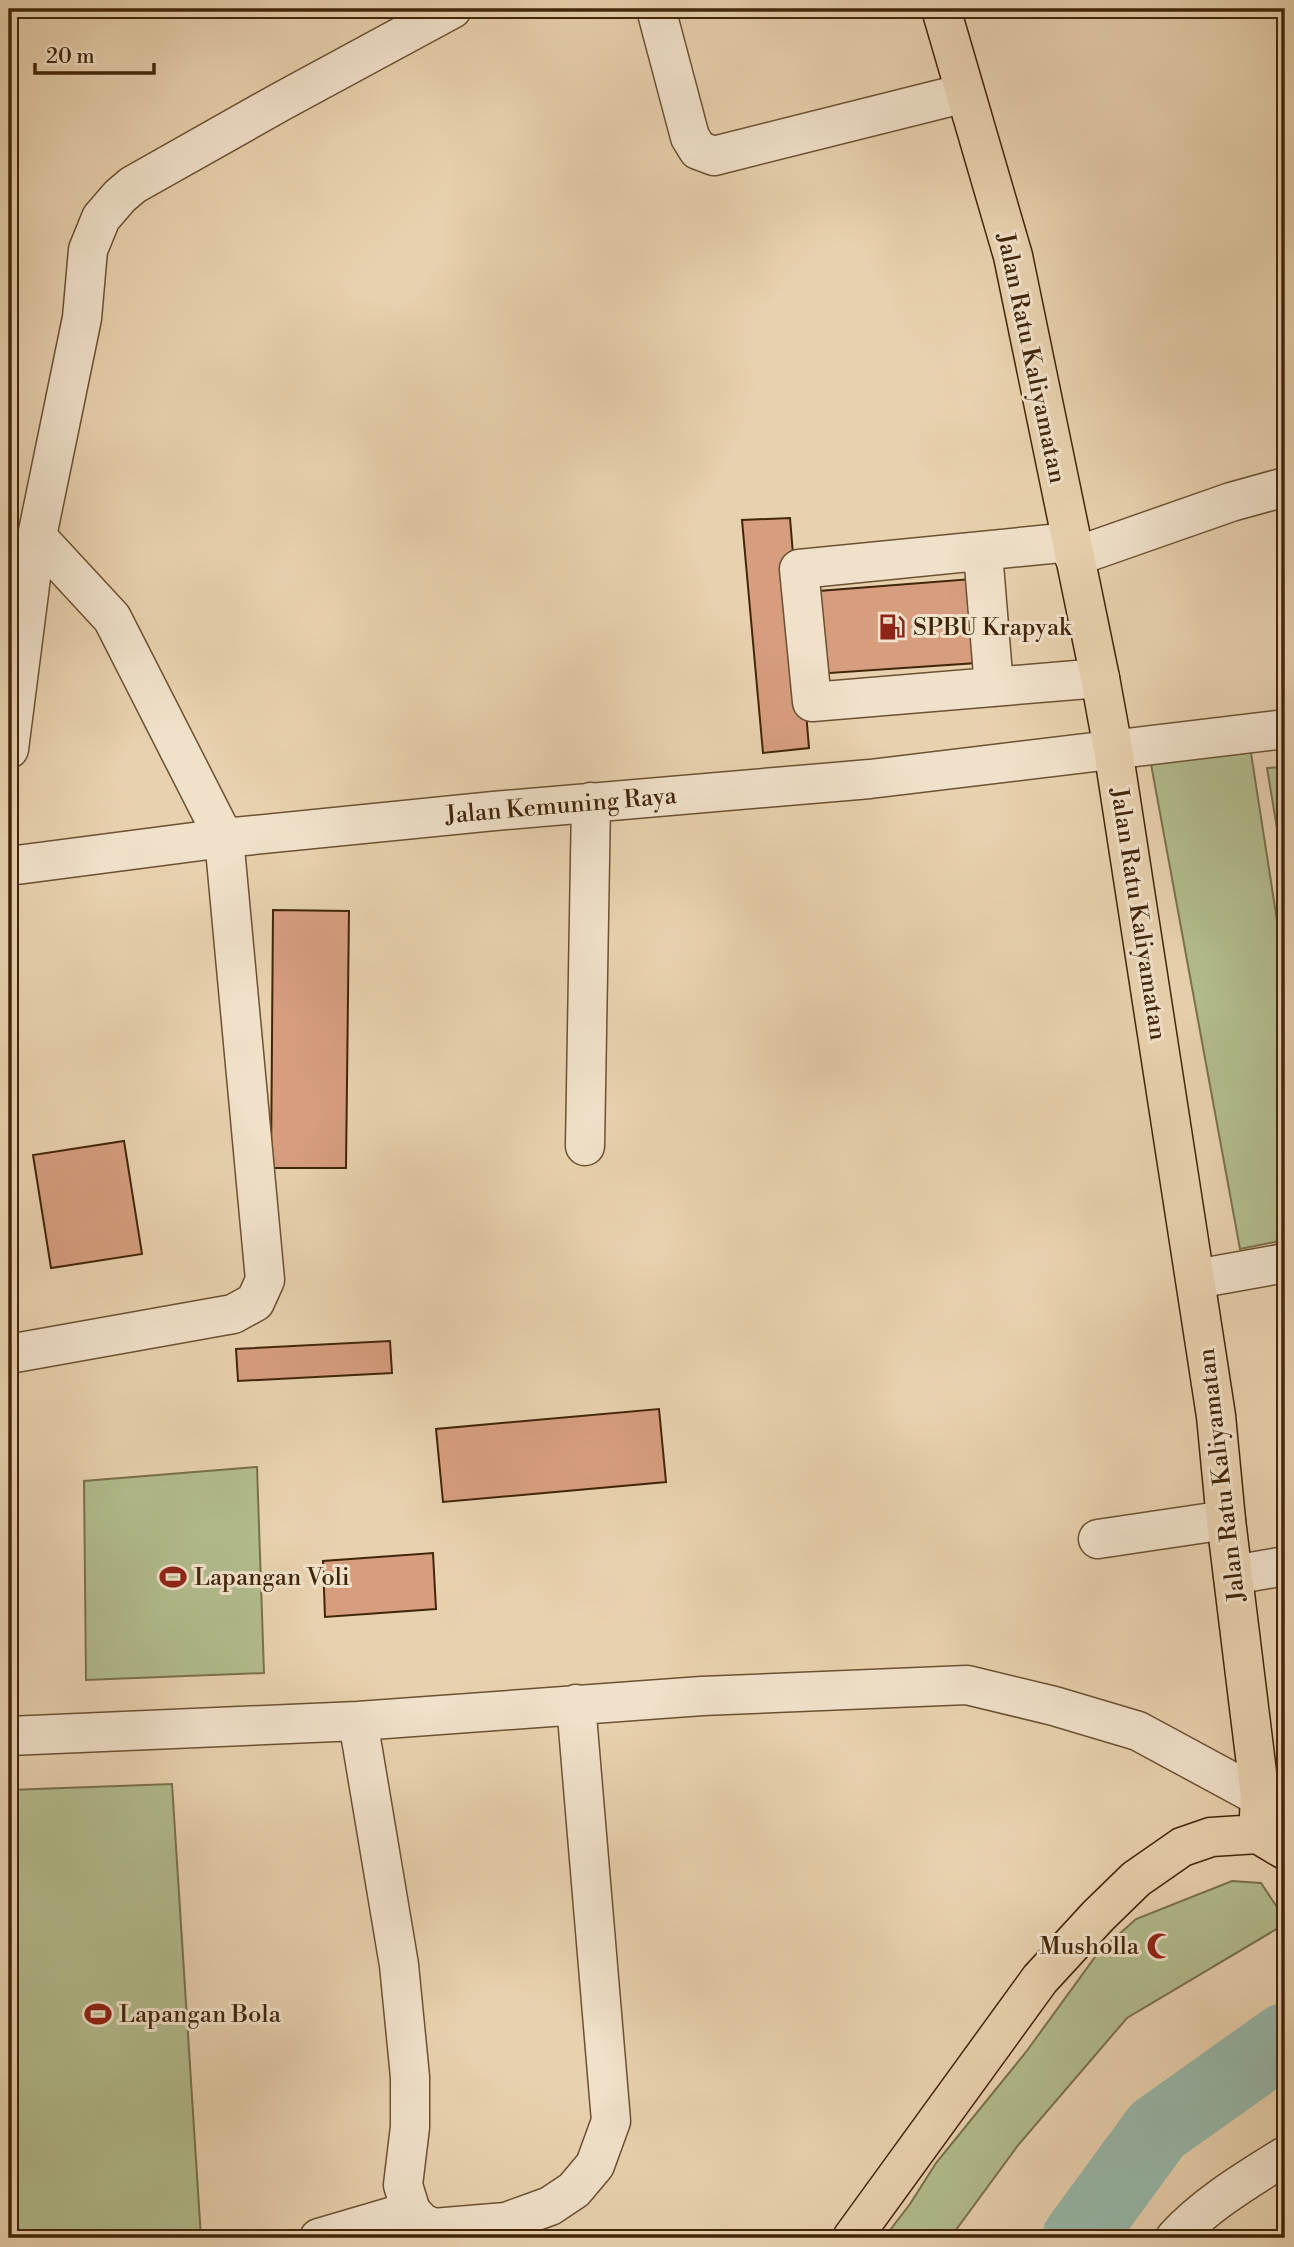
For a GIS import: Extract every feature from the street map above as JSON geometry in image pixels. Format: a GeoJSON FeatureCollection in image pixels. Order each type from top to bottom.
{"type":"FeatureCollection","features":[{"type":"Feature","properties":{"kind":"main road","name":"Jalan Ratu Kaliyamatan"},"geometry":{"type":"LineString","coordinates":[[941,9],[1013,256],[1113,749],[1216,1416],[1226,1520],[1268,1827]]}},
{"type":"Feature","properties":{"kind":"main road"},"geometry":{"type":"LineString","coordinates":[[852,2238],[1040,1979],[1098,1916],[1136,1879],[1182,1847],[1211,1836],[1268,1827]]}},
{"type":"Feature","properties":{"kind":"street"},"geometry":{"type":"LineString","coordinates":[[9,749],[37,537],[82,318],[88,250],[95,230],[110,206],[133,185],[452,9]]}},
{"type":"Feature","properties":{"kind":"street"},"geometry":{"type":"LineString","coordinates":[[656,9],[690,137],[698,150],[714,156],[965,93]]}},
{"type":"Feature","properties":{"kind":"street"},"geometry":{"type":"LineString","coordinates":[[1100,678],[812,702],[799,569],[983,553],[1072,550],[1285,487]]}},
{"type":"Feature","properties":{"kind":"street"},"geometry":{"type":"LineString","coordinates":[[9,1354],[233,1314],[255,1302],[265,1280],[224,838],[112,618],[37,537]]}},
{"type":"Feature","properties":{"kind":"street"},"geometry":{"type":"LineString","coordinates":[[983,553],[994,687]]}},
{"type":"Feature","properties":{"kind":"street","name":"Jalan Kemuning Raya"},"geometry":{"type":"LineString","coordinates":[[9,866],[224,838],[591,802],[870,779],[1285,729]]}},
{"type":"Feature","properties":{"kind":"street"},"geometry":{"type":"LineString","coordinates":[[585,1146],[591,802]]}},
{"type":"Feature","properties":{"kind":"street"},"geometry":{"type":"LineString","coordinates":[[1196,1279],[1285,1263]]}},
{"type":"Feature","properties":{"kind":"street"},"geometry":{"type":"LineString","coordinates":[[1098,1539],[1226,1520]]}},
{"type":"Feature","properties":{"kind":"street"},"geometry":{"type":"LineString","coordinates":[[1233,1575],[1285,1566]]}},
{"type":"Feature","properties":{"kind":"street"},"geometry":{"type":"LineString","coordinates":[[9,1735],[358,1721],[702,1696],[967,1685],[1054,1706],[1138,1731],[1268,1827]]}},
{"type":"Feature","properties":{"kind":"street"},"geometry":{"type":"LineString","coordinates":[[358,1721],[399,1965],[410,2077],[410,2127],[403,2185],[411,2211],[421,2222],[433,2228],[506,2221],[550,2206],[574,2190],[595,2165],[611,2121],[576,1704]]}},
{"type":"Feature","properties":{"kind":"street"},"geometry":{"type":"LineString","coordinates":[[1175,2238],[1216,2202],[1285,2155]]}},
{"type":"Feature","properties":{"kind":"street"},"geometry":{"type":"LineString","coordinates":[[319,2238],[411,2211]]}},
{"type":"Feature","properties":{"kind":"green space"},"geometry":{"type":"Polygon","coordinates":[[[1157,753],[1251,753],[1285,972],[1285,1240],[1240,1249],[1151,764],[1157,753]]]}},
{"type":"Feature","properties":{"kind":"green space"},"geometry":{"type":"Polygon","coordinates":[[[1285,767],[1285,877],[1267,768],[1285,767]]]}},
{"type":"Feature","properties":{"kind":"green space","name":"Lapangan Voli"},"geometry":{"type":"Polygon","coordinates":[[[257,1467],[264,1673],[86,1680],[84,1481],[257,1467]]]}},
{"type":"Feature","properties":{"kind":"green space","name":"Lapangan Bola"},"geometry":{"type":"Polygon","coordinates":[[[172,1784],[201,2238],[9,2238],[9,1790],[172,1784]]]}},
{"type":"Feature","properties":{"kind":"green space"},"geometry":{"type":"Polygon","coordinates":[[[1232,1881],[1261,1883],[1285,1919],[1285,1924],[1127,2018],[1019,2144],[950,2238],[884,2238],[936,2163],[1026,2052],[1098,1953],[1136,1919],[1232,1881]]]}},
{"type":"Feature","properties":{"kind":"building"},"geometry":{"type":"Polygon","coordinates":[[[790,518],[809,748],[763,753],[742,520],[790,518]]]}},
{"type":"Feature","properties":{"kind":"building","name":"SPBU Krapyak"},"geometry":{"type":"Polygon","coordinates":[[[972,579],[977,663],[815,674],[806,592],[972,579]]]}},
{"type":"Feature","properties":{"kind":"building"},"geometry":{"type":"Polygon","coordinates":[[[273,910],[349,911],[346,1168],[271,1168],[273,910]]]}},
{"type":"Feature","properties":{"kind":"building"},"geometry":{"type":"Polygon","coordinates":[[[124,1141],[142,1254],[51,1268],[33,1155],[124,1141]]]}},
{"type":"Feature","properties":{"kind":"building"},"geometry":{"type":"Polygon","coordinates":[[[390,1341],[392,1373],[238,1381],[236,1349],[390,1341]]]}},
{"type":"Feature","properties":{"kind":"building"},"geometry":{"type":"Polygon","coordinates":[[[659,1409],[666,1482],[443,1502],[436,1429],[659,1409]]]}},
{"type":"Feature","properties":{"kind":"building"},"geometry":{"type":"Polygon","coordinates":[[[433,1553],[436,1609],[325,1617],[323,1561],[433,1553]]]}},
{"type":"Feature","properties":{"kind":"waterway"},"geometry":{"type":"LineString","coordinates":[[1078,2238],[1157,2130],[1285,2039]]}},
{"type":"Feature","properties":{"kind":"place","name":"SPBU Krapyak"},"geometry":{"type":"Point","coordinates":[892,627]}},
{"type":"Feature","properties":{"kind":"place","name":"Lapangan Voli"},"geometry":{"type":"Point","coordinates":[173,1577]}},
{"type":"Feature","properties":{"kind":"place","name":"Musholla"},"geometry":{"type":"Point","coordinates":[1160,1946]}},
{"type":"Feature","properties":{"kind":"place","name":"Lapangan Bola"},"geometry":{"type":"Point","coordinates":[98,2014]}}]}
